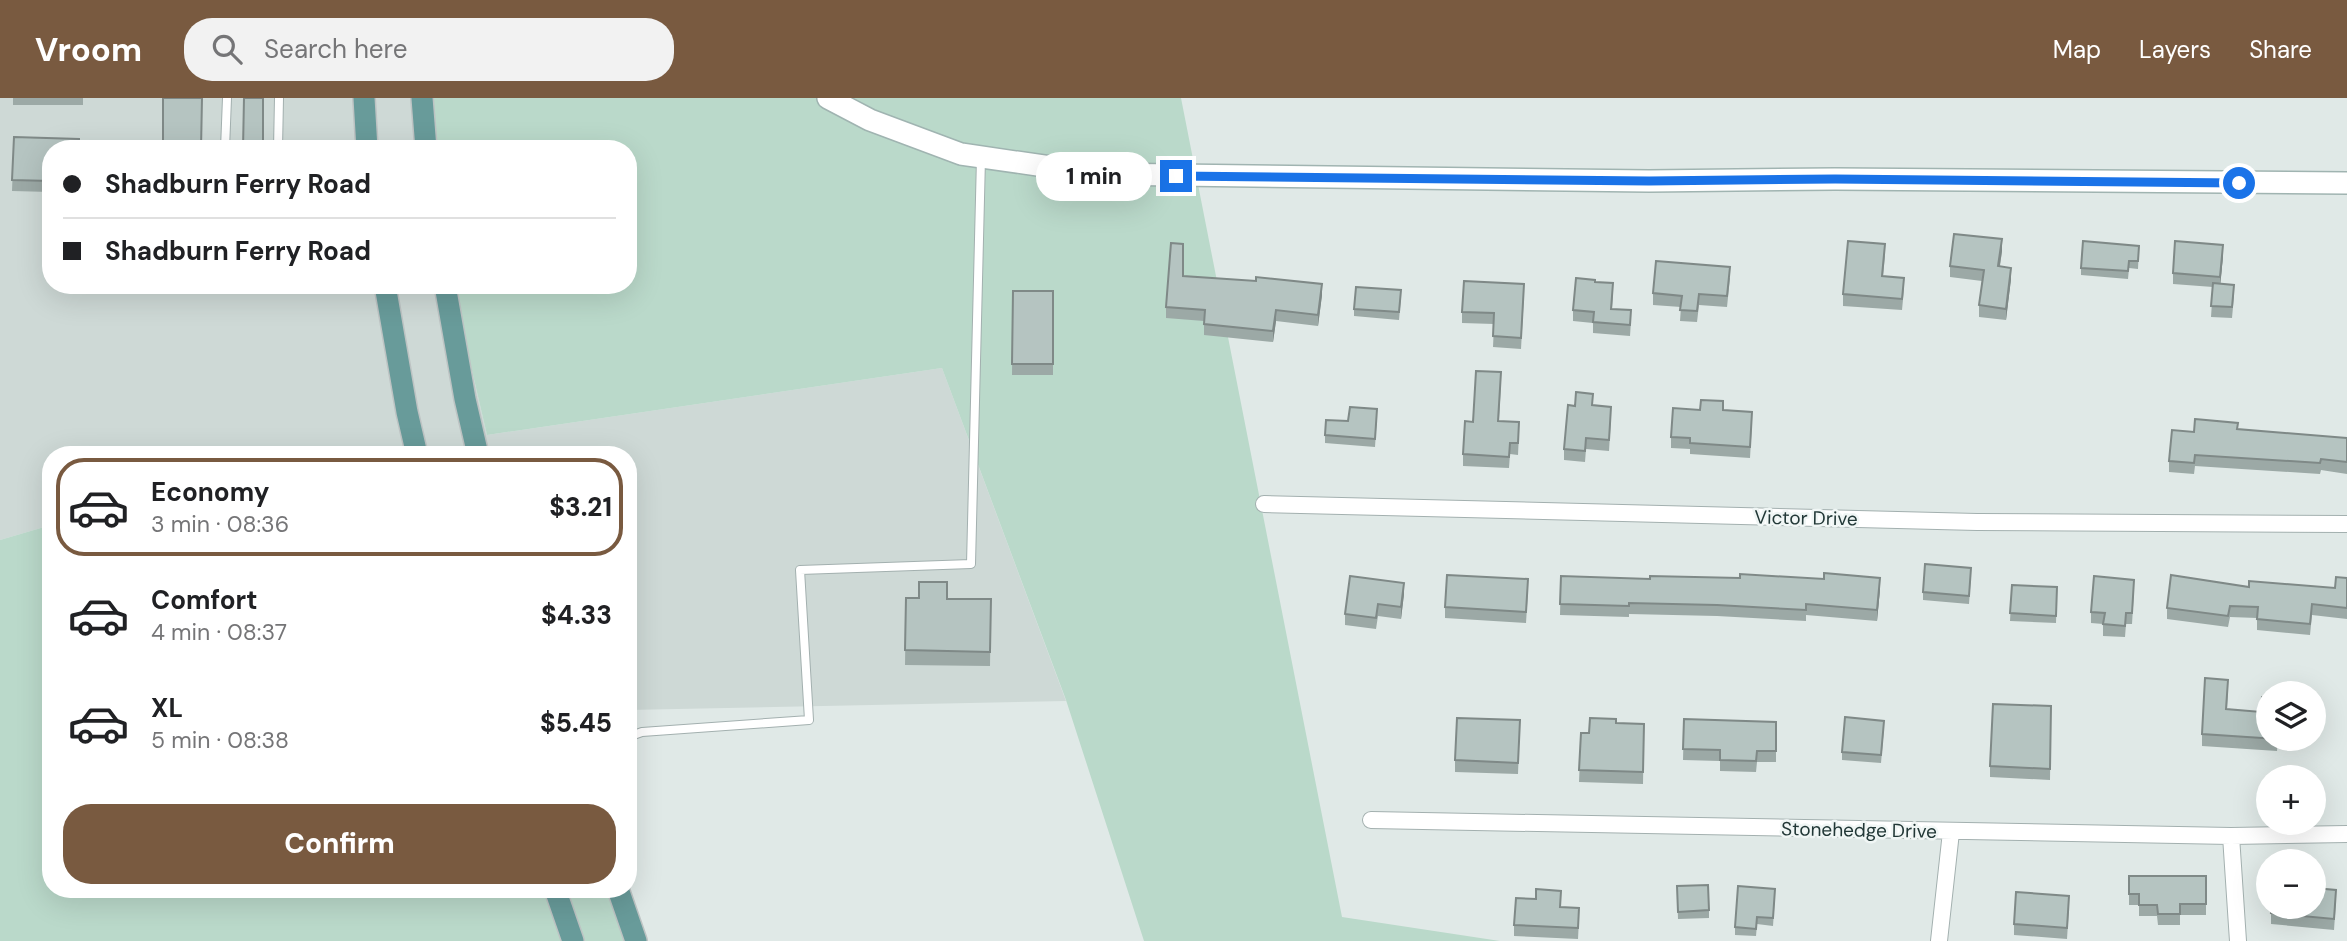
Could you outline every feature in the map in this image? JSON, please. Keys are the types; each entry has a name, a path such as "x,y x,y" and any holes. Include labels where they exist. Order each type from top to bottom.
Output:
{"main road":[{"path":"364,98 366,140"},
{"path":"422,98 425,140"},
{"path":"387,294 415,446"},
{"path":"447,294 476,446"},
{"path":"558,898 573,941"},
{"path":"621,898 636,941"}],"street":[{"path":"828,98 870,120 961,154 1099,174 1649,181 1835,179 2347,183"},
{"name":"Victor Drive","path":"1264,504 1977,522 2347,524"},
{"name":"Stonehedge Drive","path":"1371,820 1951,832 2231,836 2347,834"},
{"path":"1939,941 1951,832"},
{"path":"2231,836 2238,941"}],"lane":[{"path":"225,140 227,98"},
{"path":"278,140 279,98"},
{"path":"637,734 809,720 800,570 971,564 981,158"}],"shaded area":[{"path":"0,98 420,98 421,140 42,140 42,294 454,294 487,435 942,368 1066,701 637,710 637,446 42,446 42,528 0,540"}],"green space":[{"path":"420,98 1181,98 1342,917 1500,941 1144,941 1066,700 942,368 487,435 454,294 637,294 637,140 421,140"},
{"path":"42,528 42,898 622,898 638,941 0,941 0,540"}],"building":[{"path":"163,98 202,98 201,140 163,140"},
{"path":"244,98 263,98 263,140 243,140"},
{"path":"14,137 79,139 42,140 42,181 12,180"},
{"path":"1954,234 2002,239 1998,266 2011,268 2006,309 1979,305 1984,270 1950,266"},
{"path":"1848,241 1885,244 1882,276 1904,278 1902,299 1843,294"},
{"path":"2083,241 2139,246 2138,261 2129,261 2128,271 2081,268"},
{"path":"2175,241 2223,245 2220,277 2173,273"},
{"path":"1171,243 1183,244 1183,276 1256,281 1256,277 1322,284 1318,315 1276,310 1273,331 1204,324 1205,310 1166,307"},
{"path":"1656,261 1730,267 1727,296 1699,294 1697,311 1680,310 1682,296 1653,293"},
{"path":"1576,278 1613,283 1611,309 1631,310 1630,325 1593,322 1594,312 1573,310"},
{"path":"1464,281 1524,284 1521,338 1493,336 1494,313 1462,312"},
{"path":"2213,283 2234,285 2232,307 2211,306"},
{"path":"1356,287 1401,290 1399,312 1354,309"},
{"path":"1013,291 1053,291 1053,364 1012,364"},
{"path":"1476,371 1501,372 1498,421 1519,422 1518,443 1510,443 1509,457 1463,454 1465,421 1473,422"},
{"path":"1576,392 1593,394 1592,405 1611,407 1609,440 1586,438 1585,451 1564,449 1568,405 1575,406"},
{"path":"1701,400 1723,401 1723,410 1752,412 1750,447 1690,443 1690,438 1671,437 1673,408 1700,410"},
{"path":"1350,407 1377,409 1375,439 1325,435 1326,420 1348,421"},
{"path":"2195,419 2238,423 2237,429 2347,438 2347,462 2321,459 2320,463 2195,455 2194,463 2169,461 2172,430 2194,432"},
{"path":"1925,564 1971,568 1969,596 1923,592"},
{"path":"1824,573 1880,578 1877,610 1806,604 1806,610 1717,605 1560,604 1561,576 1740,578 1740,574 1824,579"},
{"path":"1447,575 1528,579 1526,612 1445,607"},
{"path":"2171,575 2249,587 2249,581 2335,588 2336,577 2347,578 2347,608 2312,604 2310,624 2257,619 2258,607 2230,606 2228,616 2167,608"},
{"path":"1350,576 1404,583 1401,607 1378,604 1376,618 1345,614"},
{"path":"2094,576 2134,580 2132,613 2126,613 2125,626 2103,624 2105,613 2091,612"},
{"path":"919,582 947,582 947,599 991,599 990,652 905,650 906,598 919,598"},
{"path":"2012,585 2057,587 2056,616 2010,613"},
{"path":"2205,678 2228,680 2226,709 2256,712 2256,738 2202,734"},
{"path":"1993,704 2051,706 2050,769 1990,766"},
{"path":"1845,717 1884,721 1881,755 1842,752"},
{"path":"1457,718 1520,720 1518,763 1455,760"},
{"path":"1590,718 1644,724 1643,772 1579,770 1581,733 1589,733"},
{"path":"1684,719 1776,722 1776,751 1757,751 1756,761 1720,760 1720,750 1683,749"},
{"path":"2129,876 2206,876 2206,904 2180,904 2180,914 2158,914 2157,905 2139,905 2139,894 2129,894"},
{"path":"1708,885 1709,910 1678,912 1677,886"},
{"path":"1738,886 1775,889 1773,918 1757,917 1756,929 1735,927"},
{"path":"1536,889 1561,891 1560,907 1579,908 1578,928 1514,925 1516,898 1536,899"},
{"path":"2326,889 2336,890 2334,919 2326,918"},
{"path":"2016,892 2069,896 2067,928 2014,924"}],"route":[{"path":"1176,176 2239,183"}]}
